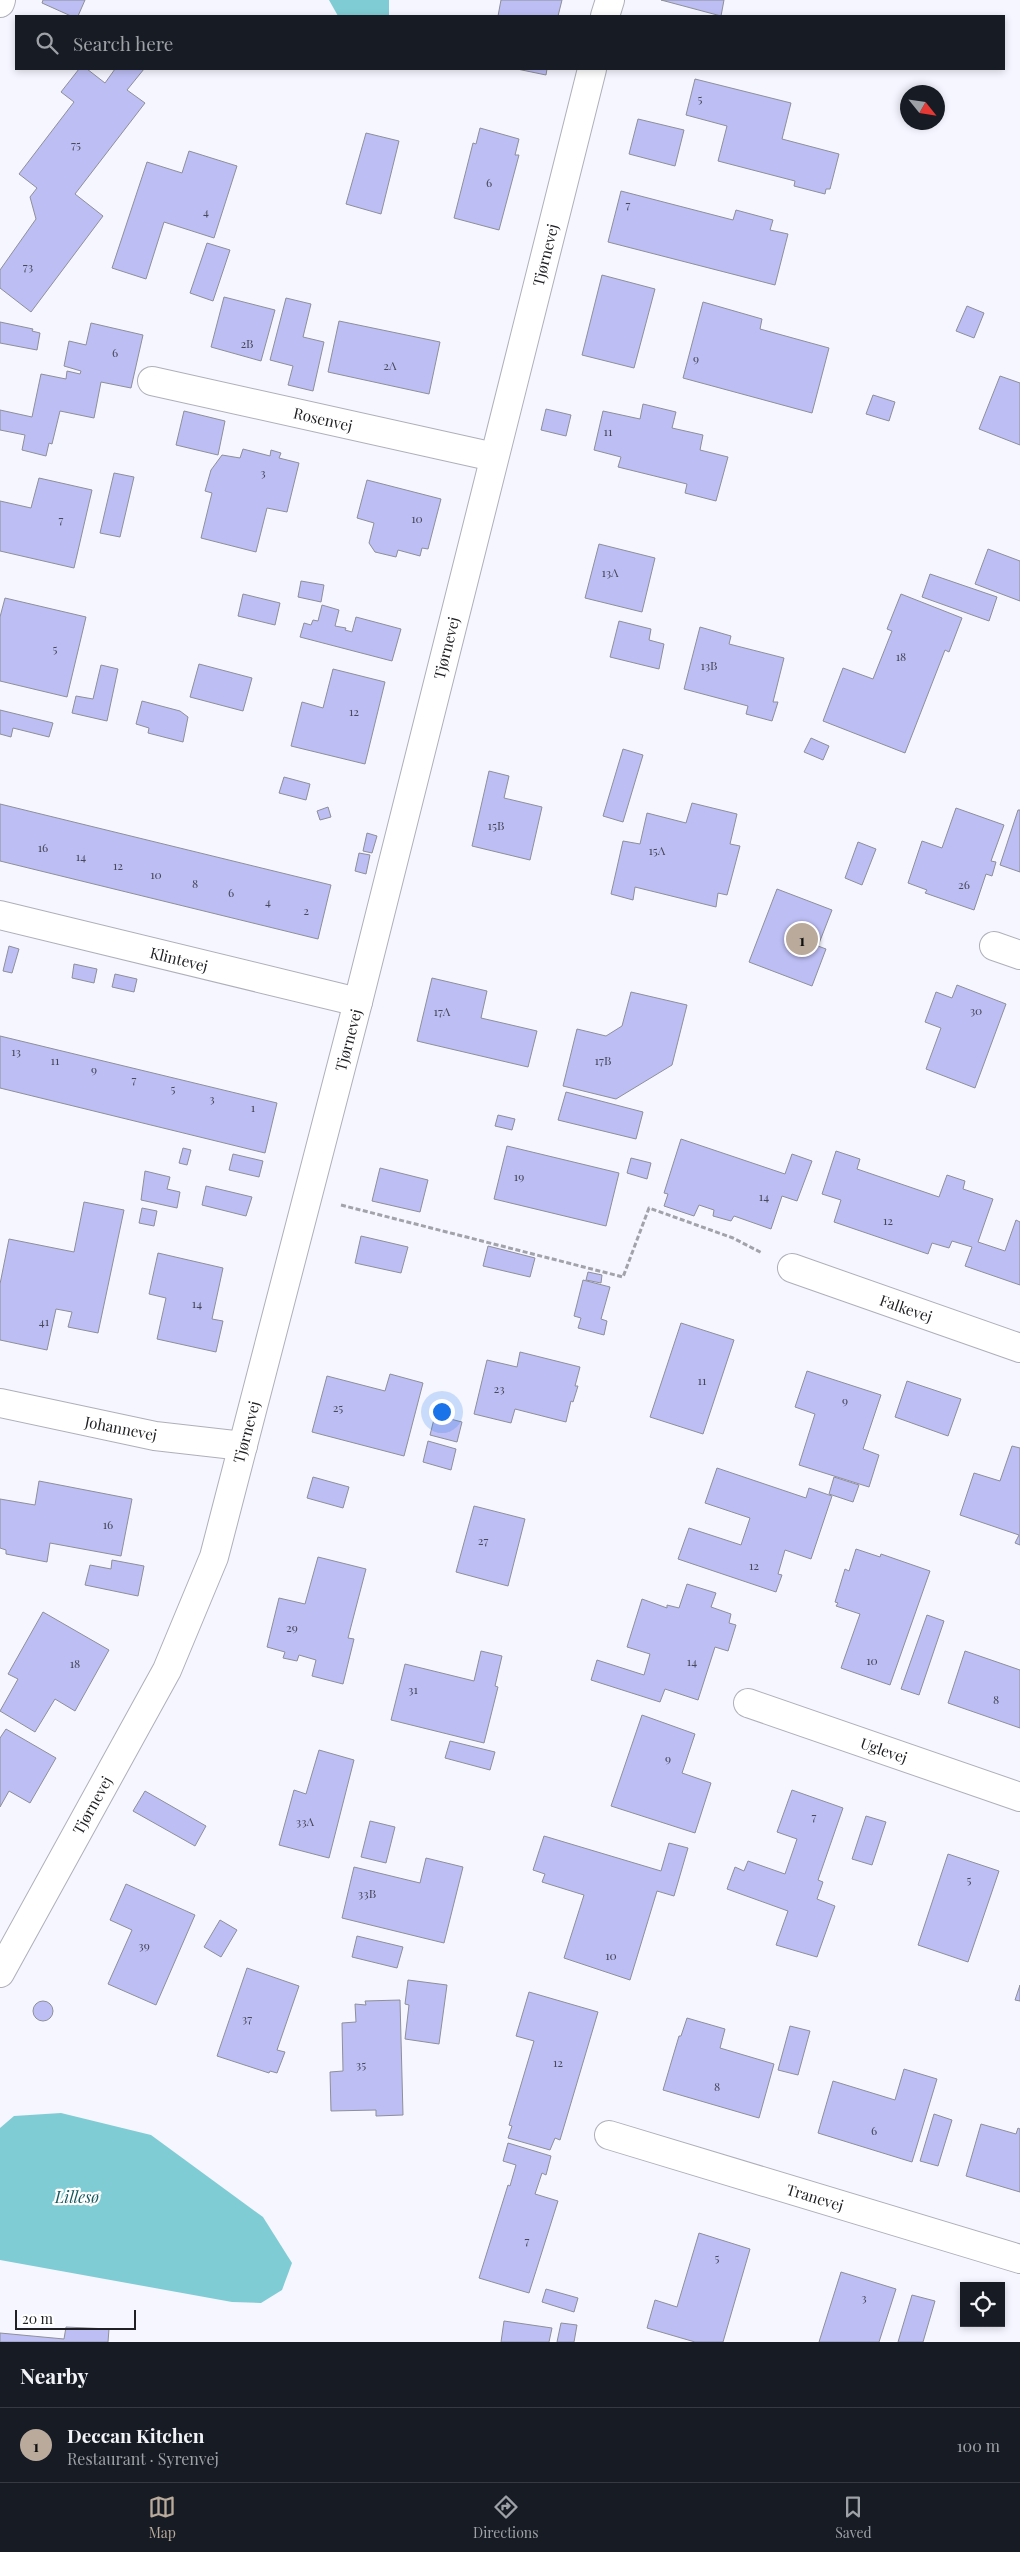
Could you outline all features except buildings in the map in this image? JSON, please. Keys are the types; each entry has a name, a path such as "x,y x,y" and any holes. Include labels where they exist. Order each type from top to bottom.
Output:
{"street":[{"path":"605,15 610,0"},
{"name":"Tjørnevej","path":"0,1973 167,1670 214,1557 358,1002 592,70"},
{"name":"Rosenvej","path":"152,381 494,457"},
{"name":"Klintevej","path":"0,915 358,1002"},
{"path":"994,946 1020,955"},
{"name":"Falkevej","path":"792,1268 1020,1348"},
{"name":"Johannevej","path":"0,1403 155,1436 243,1446"},
{"name":"Uglevej","path":"748,1703 1020,1798"},
{"name":"Tranevej","path":"609,2135 1020,2260"}],"path":[{"path":"308,1196 623,1277 650,1208 733,1238 792,1268"}],"water":[{"path":"329,0 389,0 389,15 337,15"},
{"name":"Lillesø","path":"61,2113 151,2135 263,2217 292,2263 282,2290 261,2303 232,2302 0,2260 0,2128 14,2116"}],"place":[{"name":"Deccan Kitchen","path":"802,939"}]}
